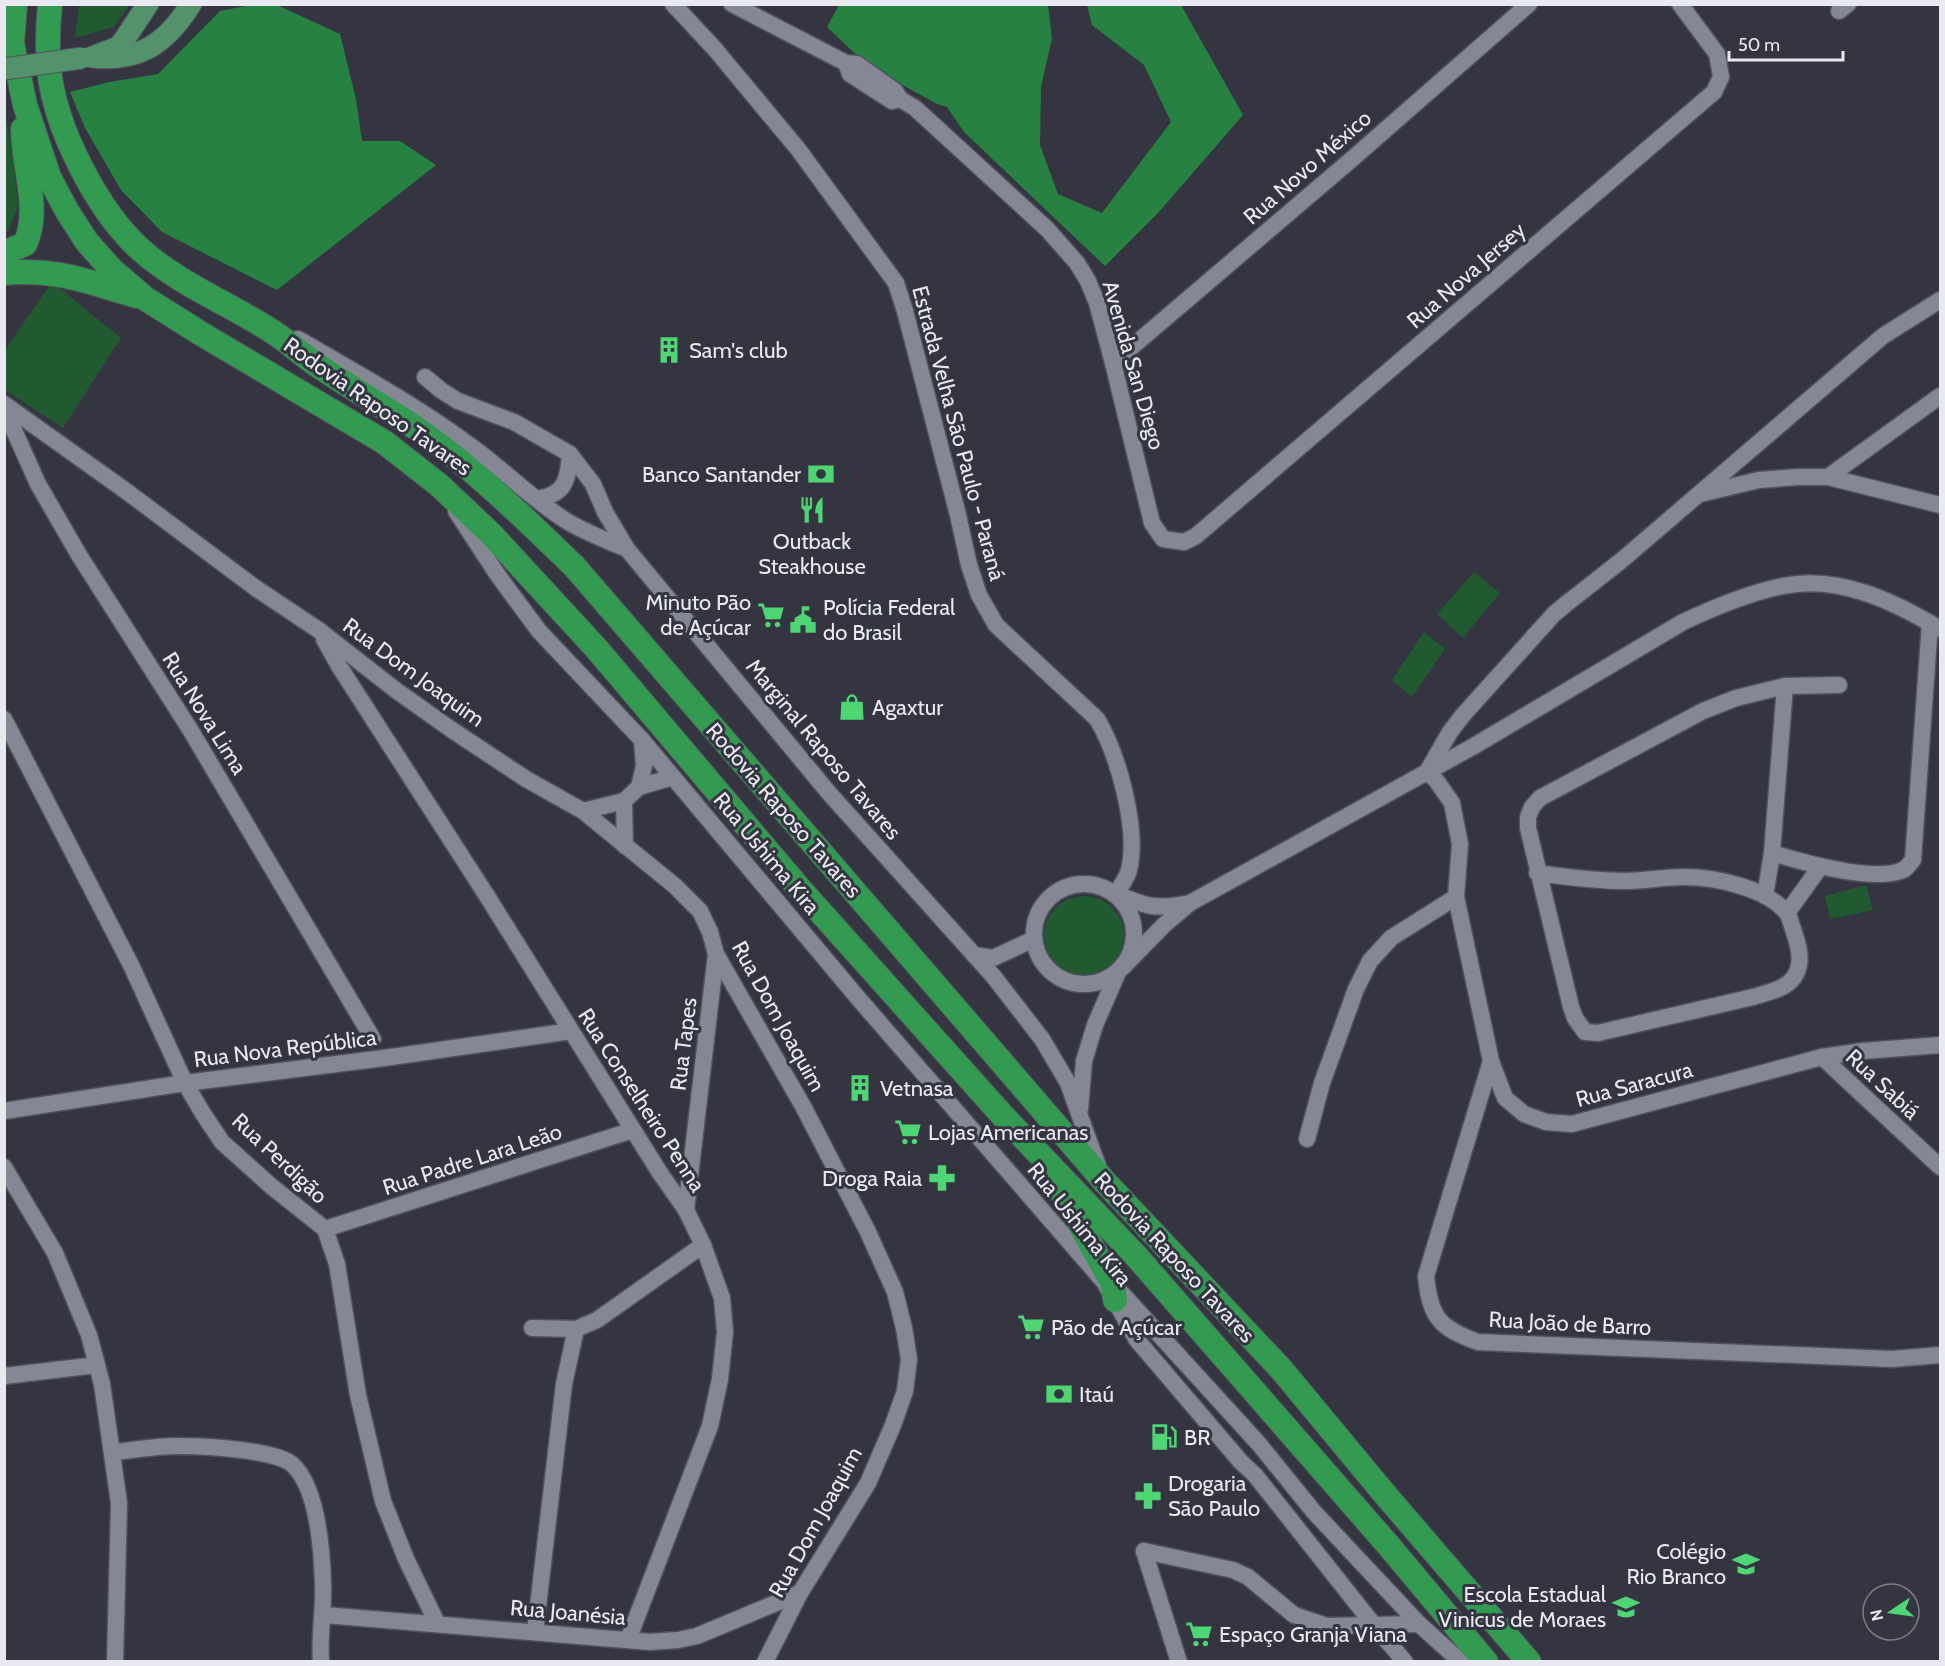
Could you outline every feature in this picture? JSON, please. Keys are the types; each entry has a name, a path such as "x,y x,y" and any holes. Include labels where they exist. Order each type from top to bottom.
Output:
{"highway":[{"name":"Rodovia Raposo Tavares","path":"15,4 8,34 25,105 49,177 87,242 111,268 146,299 384,442 440,485 491,534 596,648 799,888 1044,1160 1137,1257 1389,1546 1486,1662"},
{"name":"Rodovia Raposo Tavares","path":"50,4 47,38 49,70 57,106 72,147 96,195 117,226 142,252 177,277 273,332 317,364 415,428 485,481 574,566 1104,1181 1281,1369 1529,1662"},
{"path":"4,253 25,244 33,216 23,142 25,105"},
{"path":"4,273 39,271 63,274 146,299"},
{"path":"1044,1160 1114,1292"}],"main road":[{"path":"87,57 118,47 148,4"},
{"path":"4,69 87,57 122,57 159,43 171,32 191,4"}],"street":[{"name":"Estrada Velha São Paulo - Paraná","path":"673,4 714,48 798,149 896,283 958,515 969,565 979,594 996,625 1097,719 1108,737 1130,825 1129,870 1116,894"},
{"name":"Avenida San Diego","path":"732,4 846,63 850,74 892,101 900,99 923,115 1047,229 1077,263 1097,303 1152,523 1163,539"},
{"name":"Rua Novo México","path":"1113,363 1529,4"},
{"name":"Rua Nova Jersey","path":"1163,539 1184,542 1196,536 1714,92 1721,77 1717,54 1680,4"},
{"path":"1427,772 1450,732 1463,715 1554,614 1622,560 1883,336 1941,300"},
{"name":"Marginal Raposo Tavares","path":"273,332 294,337 382,387 473,447 565,520 592,535 627,549 829,793 974,955 1042,1039 1068,1083 1104,1181"},
{"path":"425,377 442,392 458,401 514,422 570,454 593,484 605,512 627,549"},
{"path":"1828,477 1941,396"},
{"name":"Rua Dom Joaquim","path":"4,406 126,491 257,589 320,631 397,692 526,778 583,811 675,886 700,911 710,932 716,954 804,1108 868,1232 895,1292 909,1359 904,1391 893,1425 872,1473 800,1593 765,1662"},
{"name":"Rua Nova Lima","path":"4,406 38,484 79,555 191,731 373,1039"},
{"path":"538,499 549,497 564,485 569,471 570,454"},
{"path":"1696,495 1759,480 1828,477 1941,505"},
{"name":"Rua Ushima Kira","path":"440,485 497,574 539,631 642,740 858,998 1114,1292 1137,1340 1241,1462 1255,1475 1405,1662"},
{"path":"1190,903 1157,908 1144,906 1101,886 1084,883 1068,886 1053,894 1042,907 1035,923 1034,939 1045,965 1066,981 1094,984 1107,979 1120,970 1164,925 1190,903 1474,746 1683,622 1738,599 1784,585 1819,583 1854,590 1891,602 1935,626 1913,860 1903,870 1879,874 1820,867 1772,853"},
{"name":"Rua Conselheiro Penna","path":"320,631 339,666 686,1210 703,1245 722,1298 725,1332 720,1379 710,1426 628,1640"},
{"path":"1538,873 1583,879 1626,880 1686,877 1724,881 1765,896 1787,913 1800,958 1795,977 1778,990 1598,1033 1586,1032 1575,1018 1571,1007 1538,873 1528,828 1528,817 1532,807 1540,798 1703,711 1746,695 1785,686 1839,685"},
{"path":"1765,896 1772,853 1785,686"},
{"name":"Rua Perdigão","path":"4,718 131,965 185,1083 222,1142 270,1186 325,1229 337,1264 358,1395 383,1501 406,1559 437,1623"},
{"path":"639,787 644,766 642,740"},
{"name":"Rua Saracura","path":"1427,772 1452,802 1460,844 1456,897 1491,1060 1505,1098 1524,1114 1546,1122 1572,1124 1822,1058 1863,1051 1941,1045"},
{"path":"583,811 624,801 639,787 673,777"},
{"path":"624,801 625,846"},
{"path":"1787,913 1820,867"},
{"path":"1080,1113 1084,1061 1095,1025 1120,970 1131,954 1135,938 1133,922 1127,907 1116,894"},
{"path":"1307,1139 1322,1083 1356,989 1370,961 1391,938 1456,897"},
{"path":"974,955 993,958 1034,939"},
{"name":"Rua Tapes","path":"686,1210 716,954"},
{"name":"Rua Nova República","path":"4,1111 185,1083 570,1031"},
{"name":"Rua Sabiá","path":"1822,1058 1941,1167"},
{"name":"Rua João de Barro","path":"1491,1060 1426,1276 1428,1299 1439,1320 1454,1334 1478,1342 1501,1343 1892,1359 1941,1355"},
{"name":"Rua Padre Lara Leão","path":"325,1229 633,1130"},
{"path":"4,1167 56,1253 89,1335 97,1365 113,1452 119,1503 115,1662"},
{"path":"532,1328 576,1329 597,1320 703,1245"},
{"path":"1114,1292 1258,1444 1314,1512 1419,1624 1461,1662"},
{"path":"535,1632 564,1384 576,1329"},
{"path":"4,1376 97,1365"},
{"path":"113,1452 181,1446 265,1454 281,1457 294,1466 305,1481 320,1544 324,1615 321,1662"},
{"path":"1179,1662 1144,1551 1233,1570 1248,1577 1294,1615 1327,1626 1419,1624"},
{"name":"Rua Joanésia","path":"324,1615 650,1642 697,1636 800,1593"}],"green space":[{"path":"79,4 129,5 114,27 75,38"},
{"path":"251,5 277,5 340,34 356,99 362,141 400,141 436,165 277,290 162,232 121,190 85,128 70,92 109,82 158,74 220,11"},
{"path":"839,5 1048,5 1052,38 1041,87 1040,145 1058,194 1102,213 1171,122 1144,65 1092,25 1087,5 1181,5 1243,115 1158,213 1105,266 964,132 947,107 937,104 868,66 827,27"},
{"path":"5,111 18,206 9,230 5,232"},
{"path":"52,282 121,338 63,428 5,390 5,350"},
{"path":"1474,572 1500,593 1463,638 1437,614"},
{"path":"1424,632 1445,649 1412,697 1392,680"},
{"path":"1866,885 1873,910 1830,919 1825,896"},
{"path":"1084,896 1099,899 1112,908 1121,921 1124,936 1121,951 1112,964 1099,973 1084,976 1069,973 1056,964 1047,951 1044,936 1047,921 1056,908 1069,899"}],"place":[{"name":"Sam's club","path":"669,350"},
{"name":"Banco Santander","path":"821,474"},
{"name":"Outback Steakhouse","path":"812,510"},
{"name":"Minuto Pão de Açúcar","path":"771,615"},
{"name":"Polícia Federal do Brasil","path":"803,620"},
{"name":"Agaxtur","path":"852,707"},
{"name":"Vetnasa","path":"860,1088"},
{"name":"Lojas Americanas","path":"908,1132"},
{"name":"Droga Raia","path":"942,1178"},
{"name":"Pão de Açúcar","path":"1031,1327"},
{"name":"Itaú","path":"1059,1394"},
{"name":"BR","path":"1164,1437"},
{"name":"Drogaria São Paulo","path":"1148,1496"},
{"name":"Colégio Rio Branco","path":"1746,1564"},
{"name":"Escola Estadual Vinicus de Moraes","path":"1626,1607"},
{"name":"Espaço Granja Viana","path":"1199,1634"}]}
